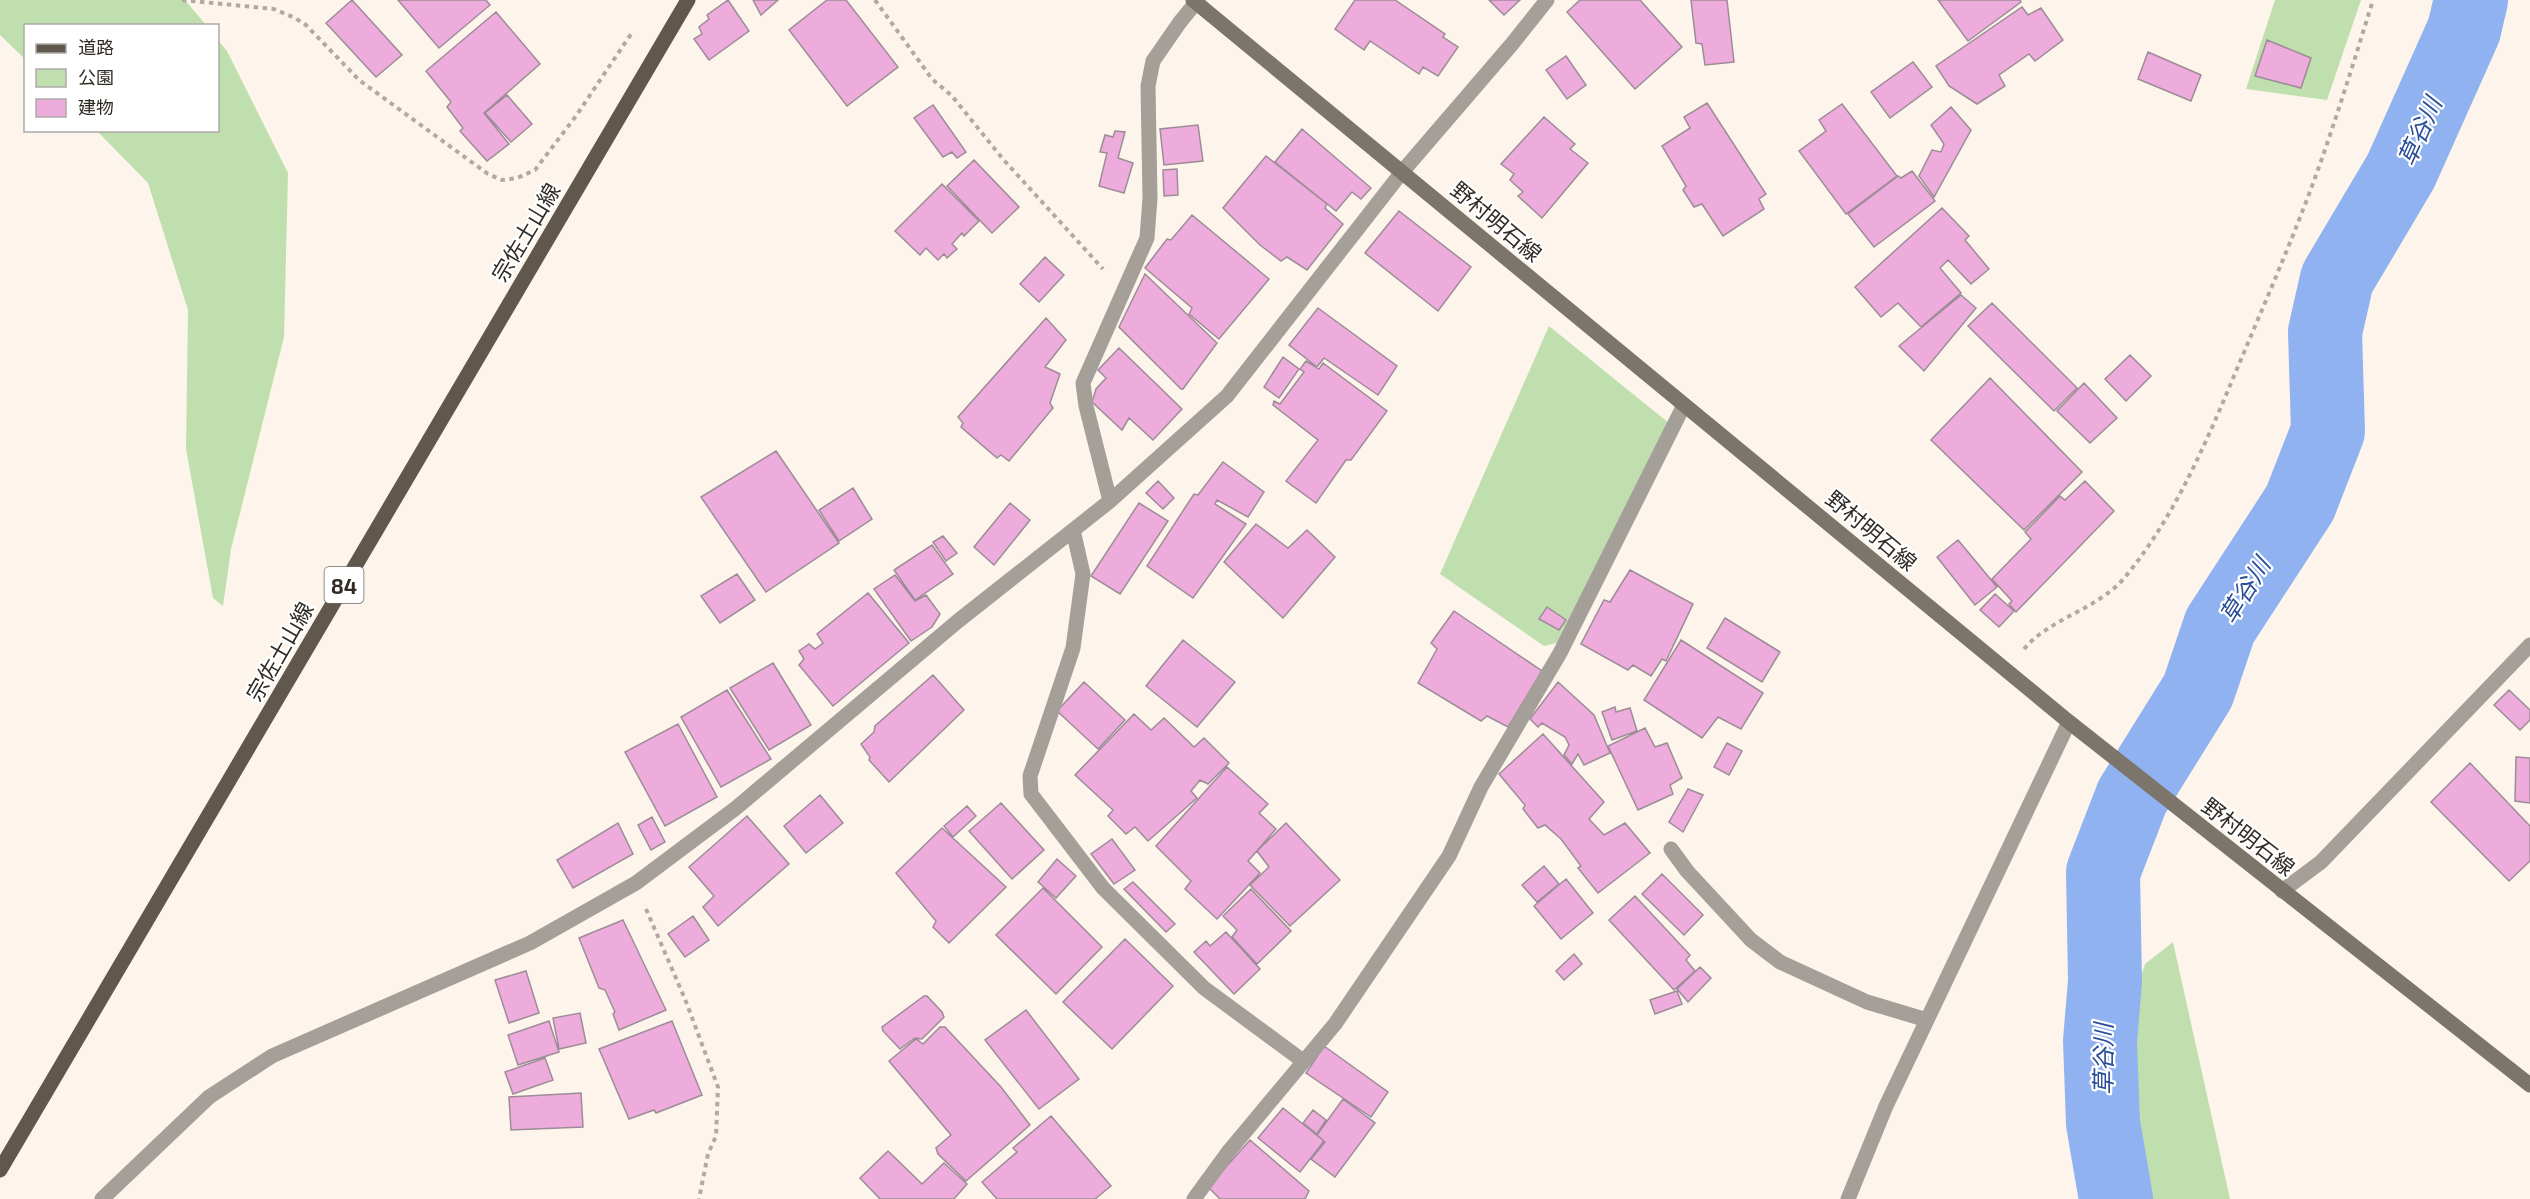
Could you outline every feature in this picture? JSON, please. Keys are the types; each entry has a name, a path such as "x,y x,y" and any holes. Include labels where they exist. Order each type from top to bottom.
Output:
{"main road":[{"name":"宗佐土山線","path":"0,1170 688,0"},
{"name":"野村明石線","path":"1196,1 2069,722 2530,1085"}],"street":[{"path":"102,1199 209,1097 272,1056 530,944 636,883 736,808 958,621 1110,501 1227,396 1402,172 1547,0"},
{"path":"1110,501 1086,406 1083,383 1147,238 1150,198 1148,86 1153,62 1196,1"},
{"path":"1194,1199 1229,1151 1335,1024 1449,856 1481,787 1560,653 1684,405"},
{"path":"1073,530 1083,573 1073,648 1030,776 1031,794 1103,888 1204,988 1304,1061"},
{"path":"2282,891 2321,862 2530,645"},
{"path":"1848,1199 1886,1106 2069,722"},
{"path":"1671,849 1687,871 1751,940 1780,962 1867,1002 1927,1020"}],"path":[{"path":"182,0 274,9 295,18 306,26 359,80 488,174 502,180 517,178 535,170 576,116 637,25"},
{"path":"875,0 932,79 952,96 1002,158 1105,271 1124,288"},
{"path":"2006,670 2028,645 2064,618 2094,604 2124,577 2171,509 2197,464 2320,165 2373,0"},
{"path":"636,883 685,999 718,1087 716,1136 708,1154 699,1199"}],"green space":[{"path":"0,0 185,0 205,24 24,24 24,58 0,35"},
{"path":"2275,0 2361,0 2327,100 2246,89"},
{"path":"219,41 227,51 288,173 284,337 231,549 223,606 213,598 186,449 188,310 148,183 98,132 219,132"},
{"path":"1549,326 1670,424 1557,643 1544,646 1440,574"},
{"path":"2173,942 2230,1199 2143,1199 2116,1055 2145,964"}],"building":[{"path":"352,0 402,55 376,77 326,23"},
{"path":"398,0 486,0 490,5 439,48"},
{"path":"728,0 749,31 709,60 694,39 702,34 699,27 709,19 707,15"},
{"path":"753,0 778,0 761,15"},
{"path":"827,0 846,0 898,67 847,106 789,30"},
{"path":"1355,0 1395,0 1445,34 1443,37 1458,47 1438,76 1423,67 1419,74 1370,41 1364,50 1335,29"},
{"path":"1489,0 1520,0 1504,15"},
{"path":"1580,0 1640,0 1682,47 1635,89 1567,12"},
{"path":"1691,0 1727,0 1734,62 1705,65 1702,44 1696,43"},
{"path":"1938,0 2020,0 2021,2 1968,41"},
{"path":"2022,7 2028,15 2041,8 2063,40 2035,61 2029,54 1999,75 2005,86 1977,104 1949,86 1936,66"},
{"path":"496,12 540,64 484,113 509,144 487,161 460,131 463,128 447,107 451,102 426,71"},
{"path":"2267,40 2311,58 2301,88 2255,76"},
{"path":"2148,52 2201,75 2191,101 2138,79"},
{"path":"1566,56 1586,85 1567,99 1546,70"},
{"path":"1913,62 1932,87 1890,118 1871,92"},
{"path":"507,95 532,124 511,142 485,113"},
{"path":"1707,103 1766,194 1759,199 1764,209 1723,236 1702,204 1694,207 1683,190 1686,186 1662,146 1690,128 1684,117"},
{"path":"1842,104 1897,176 1846,214 1799,151 1826,131 1819,120"},
{"path":"933,105 966,152 957,158 952,152 943,157 914,118"},
{"path":"1951,107 1971,130 1934,197 1919,176 1932,150 1941,152 1944,144 1931,125"},
{"path":"1544,117 1575,144 1570,149 1588,163 1542,218 1518,196 1523,192 1510,180 1514,174 1501,164"},
{"path":"1198,125 1203,161 1164,165 1160,129"},
{"path":"1302,129 1371,188 1361,199 1352,192 1336,211 1275,162"},
{"path":"1115,131 1125,132 1118,158 1133,163 1124,193 1099,186 1107,153 1100,152 1105,135 1113,137"},
{"path":"1266,156 1327,204 1325,208 1343,224 1307,270 1287,257 1281,261 1260,245 1223,208"},
{"path":"974,160 1019,207 992,233 947,186"},
{"path":"1177,169 1178,195 1164,196 1163,170"},
{"path":"1912,171 1935,201 1874,247 1848,214 1898,176 1901,178"},
{"path":"942,184 979,221 964,236 962,233 952,244 957,249 947,258 944,254 938,260 926,248 920,255 895,231"},
{"path":"1942,208 1969,236 1965,240 1989,269 1971,284 1948,260 1940,268 1961,293 1921,327 1898,303 1881,317 1855,287"},
{"path":"1399,211 1471,267 1438,311 1365,253"},
{"path":"1192,215 1269,279 1219,339 1189,314 1192,308 1145,268 1167,239 1171,240"},
{"path":"1045,257 1064,275 1039,302 1020,284"},
{"path":"1145,274 1217,343 1183,389 1119,327"},
{"path":"1961,295 1976,308 1924,371 1899,346"},
{"path":"1992,303 2077,388 2054,411 1968,326"},
{"path":"1318,308 1397,366 1378,395 1324,358 1317,367 1289,345"},
{"path":"1046,318 1066,340 1045,367 1060,374 1050,403 1053,408 1009,461 1001,455 997,458 961,427 963,423 958,417"},
{"path":"1119,348 1182,409 1153,440 1129,418 1122,430 1092,402 1096,389 1106,378 1098,370"},
{"path":"2130,355 2151,376 2126,401 2105,379"},
{"path":"1283,357 1299,369 1279,398 1264,387"},
{"path":"1306,361 1319,369 1323,363 1387,411 1351,460 1346,460 1316,503 1286,481 1318,440 1273,405 1274,401 1280,404 1304,372 1300,369"},
{"path":"1990,378 2082,472 2024,530 1931,440"},
{"path":"2084,383 2117,418 2090,443 2057,411"},
{"path":"776,451 839,543 766,592 701,497"},
{"path":"1223,462 1264,492 1248,517 1217,500 1215,504 1246,524 1193,598 1147,566 1194,494 1198,495"},
{"path":"1158,481 1174,498 1163,509 1146,493"},
{"path":"2085,481 2114,511 2016,612 2009,604 2012,601 1992,579 2031,539 2025,532 2060,496 2065,500"},
{"path":"853,488 872,519 839,541 819,510"},
{"path":"1010,503 1030,520 994,565 974,547"},
{"path":"1139,503 1168,521 1120,594 1091,576"},
{"path":"1256,524 1288,548 1307,530 1335,557 1283,618 1224,562"},
{"path":"943,536 957,553 946,561 933,542"},
{"path":"1958,540 1997,587 1975,605 1937,557"},
{"path":"932,545 953,574 915,600 894,570"},
{"path":"1630,570 1693,604 1666,661 1662,659 1651,676 1633,665 1628,670 1581,644 1604,600 1610,602"},
{"path":"737,574 755,600 720,623 701,596"},
{"path":"895,575 915,601 926,595 940,614 932,627 911,641 874,589"},
{"path":"868,593 909,643 833,706 799,665 804,659 799,651 809,644 815,649 823,643 817,634"},
{"path":"1995,594 2014,611 1999,627 1980,610"},
{"path":"1547,607 1566,620 1559,630 1539,619"},
{"path":"1454,611 1542,671 1508,727 1487,716 1481,721 1418,683 1437,649 1431,643"},
{"path":"1725,618 1780,652 1762,682 1707,648"},
{"path":"1183,640 1235,682 1197,727 1146,686"},
{"path":"1681,640 1763,693 1741,729 1718,717 1702,738 1644,700"},
{"path":"773,663 811,725 769,750 730,688"},
{"path":"933,675 964,710 889,782 869,760 870,757 861,744 874,732 875,726"},
{"path":"1084,682 1125,720 1098,749 1057,711"},
{"path":"1558,682 1594,715 1610,753 1584,765 1578,754 1572,764 1564,755 1569,745 1565,737 1542,723 1538,727 1530,719"},
{"path":"727,690 771,759 721,787 681,717"},
{"path":"2509,690 2530,710 2530,720 2520,730 2494,705"},
{"path":"1615,707 1616,712 1630,708 1637,731 1612,740 1602,712"},
{"path":"1134,714 1151,730 1164,718 1194,747 1204,738 1229,763 1208,784 1200,780 1191,791 1197,798 1148,841 1135,827 1126,834 1108,816 1113,810 1075,775"},
{"path":"678,724 717,797 665,826 625,752"},
{"path":"1645,728 1655,747 1667,743 1682,778 1670,785 1673,794 1638,810 1608,746"},
{"path":"1543,734 1604,802 1589,819 1604,835 1625,823 1650,853 1598,893 1578,868 1581,866 1561,839 1545,825 1538,828 1523,809 1525,805 1499,774"},
{"path":"1727,743 1742,751 1729,775 1714,767"},
{"path":"2516,757 2530,758 2530,803 2515,801"},
{"path":"2470,763 2530,826 2530,861 2509,881 2431,802"},
{"path":"1227,767 1268,804 1259,813 1276,829 1248,861 1260,873 1217,919 1185,889 1191,881 1156,846"},
{"path":"1688,789 1703,795 1683,832 1669,822"},
{"path":"820,795 843,823 806,853 784,826"},
{"path":"1001,803 1044,850 1012,879 969,831"},
{"path":"967,806 976,816 953,837 944,826"},
{"path":"747,816 789,864 718,926 703,907 714,896 689,867"},
{"path":"652,817 665,842 651,850 638,825"},
{"path":"618,823 633,854 573,888 557,860"},
{"path":"1286,823 1340,880 1290,926 1250,885 1269,867 1257,851"},
{"path":"942,828 1006,887 949,943 933,927 936,921 896,873"},
{"path":"1112,839 1135,870 1114,884 1091,854"},
{"path":"1057,859 1076,876 1056,898 1038,882"},
{"path":"1544,866 1559,884 1537,902 1522,885"},
{"path":"1662,874 1703,915 1684,935 1642,894"},
{"path":"1566,879 1593,913 1561,939 1534,906"},
{"path":"1133,882 1175,924 1166,932 1124,889"},
{"path":"1043,888 1102,947 1056,994 996,935"},
{"path":"1251,889 1291,931 1257,964 1232,937 1237,930 1223,916"},
{"path":"1635,896 1690,955 1686,960 1695,971 1674,990 1609,920"},
{"path":"693,916 709,940 685,957 668,934"},
{"path":"623,920 666,1010 619,1030 613,1014 615,1012 605,990 599,988 579,938"},
{"path":"1226,932 1260,969 1234,994 1194,952 1206,941 1210,946"},
{"path":"1125,939 1173,986 1112,1049 1063,1002"},
{"path":"1574,954 1582,964 1564,980 1556,971"},
{"path":"1700,967 1711,978 1688,1002 1677,989"},
{"path":"526,971 539,1013 509,1023 495,980"},
{"path":"1677,991 1682,1004 1655,1014 1650,1000"},
{"path":"927,996 944,1017 922,1039 915,1038 900,1049 882,1027"},
{"path":"1026,1010 1079,1079 1039,1109 985,1040"},
{"path":"580,1013 586,1043 559,1049 553,1018"},
{"path":"549,1021 559,1052 518,1065 508,1035"},
{"path":"672,1021 702,1095 656,1113 654,1110 629,1119 599,1049"},
{"path":"940,1027 945,1027 1001,1087 1030,1125 966,1181 938,1154 936,1148 951,1135 889,1061 916,1039 923,1044"},
{"path":"1324,1046 1388,1092 1371,1117 1306,1073"},
{"path":"545,1058 553,1080 513,1094 505,1072"},
{"path":"581,1093 583,1127 511,1130 509,1097"},
{"path":"1343,1099 1375,1123 1335,1177 1311,1159 1325,1142 1317,1135"},
{"path":"1283,1108 1324,1141 1300,1172 1258,1138"},
{"path":"1313,1110 1326,1120 1317,1134 1303,1123"},
{"path":"1051,1116 1111,1186 1095,1199 997,1199 982,1182 1017,1152 1013,1148"},
{"path":"1250,1140 1309,1191 1305,1199 1220,1199 1208,1187"},
{"path":"888,1151 922,1184 944,1163 967,1184 954,1199 880,1199 860,1178"}],"waterway":[{"name":"草谷川","path":"2116,1199 2103,1123 2100,1041 2105,981 2103,872 2132,797 2198,691 2220,626 2300,503 2328,431 2325,332 2337,279 2401,171 2464,30 2471,0"}]}
